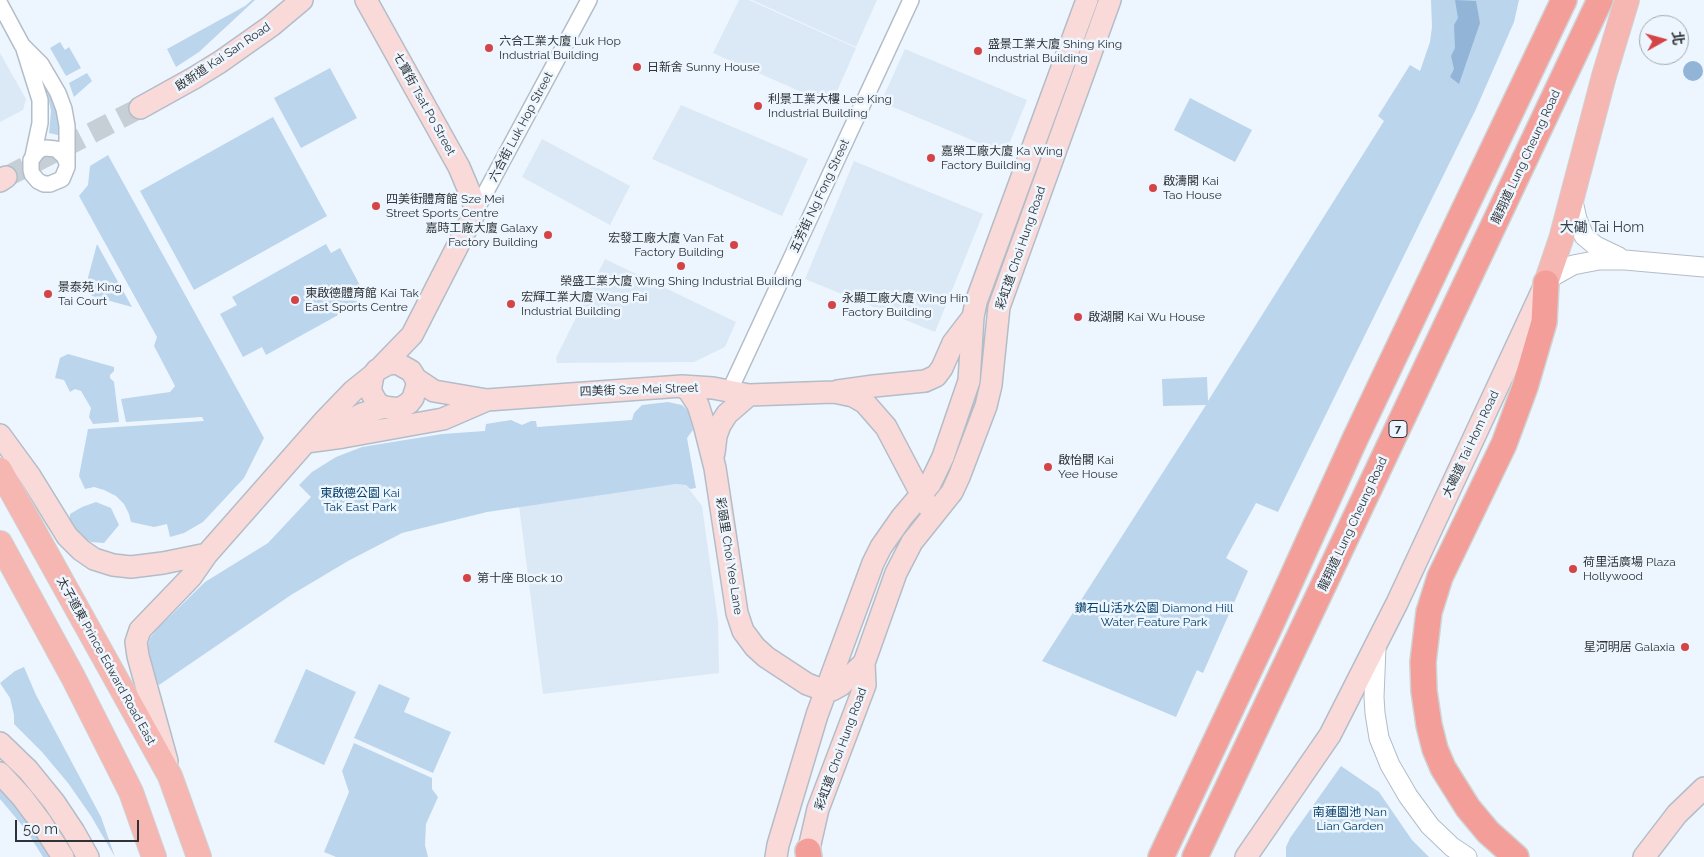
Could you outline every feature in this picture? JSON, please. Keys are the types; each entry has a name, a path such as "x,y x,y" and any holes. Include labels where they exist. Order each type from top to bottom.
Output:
{"highway":[{"path":"1550,27 1552,0"},
{"path":"1161,857 1271,624 1355,439 1564,0"},
{"name":"龍翔道 Lung Cheung Road","path":"1195,857 1600,0"},
{"path":"1516,857 1503,847 1482,824 1462,800 1447,776 1432,739 1425,699 1423,673 1427,623 1432,600 1440,577 1504,444 1525,387 1544,322 1547,281"}],"main road":[{"name":"啟新道 Kai San Road","path":"140,108 220,62 302,0"},
{"name":"七寶街 Tsat Po Street","path":"366,0 459,167 473,200 475,212"},
{"name":"彩虹道 Choi Hung Road","path":"774,853 826,691 872,563 902,517 930,484 940,464 965,397 970,381 972,364 973,317 976,302 1087,0"},
{"name":"彩虹道 Choi Hung Road","path":"808,855 818,809 865,685 864,663 903,558 912,542 952,492 986,406 991,385 999,307 1110,0"},
{"name":"大磡道 Tai Hom Road","path":"1246,857 1330,735 1376,648 1547,281 1627,0"},
{"name":"六合街 Luk Hop Street","path":"377,371 412,335 475,212"},
{"path":"834,392 925,381 936,376 942,368 953,343 973,317"},
{"name":"六合街 Luk Hop Street","path":"412,335 413,375"},
{"name":"四美街 Sze Mei Street","path":"377,371 388,364 397,363 434,391 487,400 682,386 713,388 739,394 834,392 853,396 865,402 886,427 933,516"},
{"path":"377,371 371,380 371,392 377,402 394,407 487,400"},
{"path":"170,776 136,642 140,630 191,577 207,554 306,442 353,391 377,371"},
{"path":"306,442 362,414 409,403 416,392 413,375"},
{"name":"彩頤里 Choi Yee Lane","path":"682,386 689,391 698,405 704,424 714,468 737,614 743,631 755,647 766,657 807,684 826,691"},
{"path":"714,468 715,444 720,425 739,394"},
{"name":"四美街 Sze Mei Street","path":"306,442 444,419 487,400"},
{"path":"0,435 30,476 67,536 81,550 94,559 113,565 131,567 170,562 207,554"},
{"name":"太子道東 Prince Edward Road East","path":"0,470 170,776 199,857"},
{"path":"0,543 73,677 130,792 154,857"},
{"path":"826,691 841,685 864,663"},
{"path":"0,743 28,770 54,802 88,857"},
{"path":"0,773 22,797 40,821 63,857"},
{"path":"1644,857 1678,814 1704,788"}],"street":[{"name":"六合街 Luk Hop Street","path":"475,212 589,0"},
{"name":"五芳街 Ng Fong Street","path":"739,394 912,0"},
{"path":"0,4 22,45 40,100 40,123 30,165 32,174 38,181 50,184 62,179 67,168 68,144 64,109 58,93 41,64 22,45"},
{"path":"33,156 41,149 51,148 61,152 66,161"},
{"path":"1572,196 1584,236 1603,250 1625,260"},
{"path":"1547,281 1567,268 1580,263 1599,260 1625,260 1704,267"},
{"path":"1376,648 1374,697 1379,738 1390,764 1408,796 1430,826 1452,847 1467,857"}],"shaded area":[{"path":"739,0 749,0 856,48 831,105 713,53"},
{"path":"752,0 877,0 856,47"},
{"path":"1455,0 1476,1 1480,23 1459,84 1450,77 1454,69 1451,56 1455,48 1454,25 1458,18"},
{"path":"905,49 1027,100 1005,154 881,102"},
{"path":"0,53 26,99 23,110 0,122"},
{"path":"1689,61 1697,61 1703,67 1703,75 1697,81 1689,81 1683,75 1683,67 1689,65"},
{"path":"681,105 808,159 782,216 652,159"},
{"path":"542,139 630,186 610,225 522,177"},
{"path":"854,161 983,214 935,332 805,279"},
{"path":"605,259 736,322 725,347 694,362 557,363 556,358"},
{"path":"676,484 686,485 702,506 718,621 719,673 543,694 519,505"}],"green space":[{"path":"252,0 255,0 199,52 176,67 167,49 245,6"},
{"name":"鑽石山活水公園 Diamond Hill Water Feature Park","path":"1431,0 1519,0 1514,22 1476,109 1278,512 1256,503 1226,558 1248,571 1203,673 1197,670 1176,717 1042,661 1206,405 1163,406 1162,379 1207,377 1208,401 1384,121 1378,116 1410,65 1420,71 1430,42 1432,27"},
{"path":"60,42 65,50 69,47 81,68 66,76 50,48"},
{"path":"330,68 357,118 301,148 274,98"},
{"path":"87,73 92,81 74,97 69,83"},
{"path":"46,87 56,102 62,136 49,133 51,111"},
{"path":"1190,98 1252,130 1235,162 1174,130"},
{"path":"273,117 327,216 194,290 140,191"},
{"path":"108,155 264,438 244,478 203,522 184,533 170,537 167,524 154,527 131,522 124,504 116,496 94,487 85,489 79,476 88,429 204,421 202,417 126,422 121,399 170,392 175,386 154,346 157,337 79,196 88,185 90,166"},
{"path":"97,244 132,307 92,296 86,285"},
{"name":"東啟德體育館 Kai Tak East Sports Centre","path":"326,244 331,253 340,248 363,291 354,296 358,304 266,355 262,347 243,357 220,314 237,305 232,297"},
{"path":"68,354 114,367 110,378 114,382 119,422 93,424 89,417 91,408 81,391 75,389 70,392 64,380 55,378 60,358"},
{"name":"東啟德公園 Kai Tak East Park","path":"668,402 682,405 690,413 693,430 687,438 696,488 690,489 686,485 676,484 487,512 402,533 348,561 291,595 159,685 154,679 148,645 150,638 157,629 205,582 268,543 311,497 299,485 312,472 336,457 362,447 442,434 485,431 486,424 511,420 522,425 536,421 537,427 632,420 634,413 642,405"},
{"path":"96,502 111,508 119,525 104,543 91,542 76,534 69,525 70,514"},
{"path":"24,667 36,695 101,817 115,857 91,816 68,783 42,752 14,724 10,698 0,683 15,671"},
{"path":"306,669 356,692 324,765 274,742"},
{"path":"379,684 410,698 404,712 451,732 433,773 354,738"},
{"path":"354,743 432,778 432,789 438,797 426,824 425,845 428,857 336,857 324,852 349,792 342,771"},
{"name":"南蓮園池 Nan Lian Garden","path":"1341,766 1379,792 1412,840 1429,857 1286,857 1286,847 1290,838"},
{"path":"0,787 26,817 52,857 43,857 26,830 0,799"}],"tunnel":[{"path":"6,177 140,108"}],"place":[{"name":"六合工業大廈 Luk Hop Industrial Building","path":"489,48"},
{"name":"盛景工業大廈 Shing King Industrial Building","path":"978,51"},
{"name":"日新舍 Sunny House","path":"637,67"},
{"name":"利景工業大樓 Lee King Industrial Building","path":"758,106"},
{"name":"嘉榮工廠大廈 Ka Wing Factory Building","path":"931,158"},
{"name":"啟濤閣 Kai Tao House","path":"1153,188"},
{"name":"四美街體育館 Sze Mei Street Sports Centre","path":"376,206"},
{"name":"嘉時工廠大廈 Galaxy Factory Building","path":"548,235"},
{"name":"宏發工廠大廈 Van Fat Factory Building","path":"734,245"},
{"name":"榮盛工業大廈 Wing Shing Industrial Building","path":"681,266"},
{"name":"景泰苑 King Tai Court","path":"48,294"},
{"name":"東啟德體育館 Kai Tak East Sports Centre","path":"295,300"},
{"name":"宏輝工業大廈 Wang Fai Industrial Building","path":"511,304"},
{"name":"永顯工廠大廈 Wing Hin Factory Building","path":"832,305"},
{"name":"啟湖閣 Kai Wu House","path":"1078,317"},
{"name":"啟怡閣 Kai Yee House","path":"1048,467"},
{"name":"荷里活廣場 Plaza Hollywood","path":"1573,569"},
{"name":"第十座 Block 10","path":"467,578"},
{"name":"星河明居 Galaxia","path":"1685,647"}],"district":[{"name":"大磡 Tai Hom","path":"1602,228"}]}
